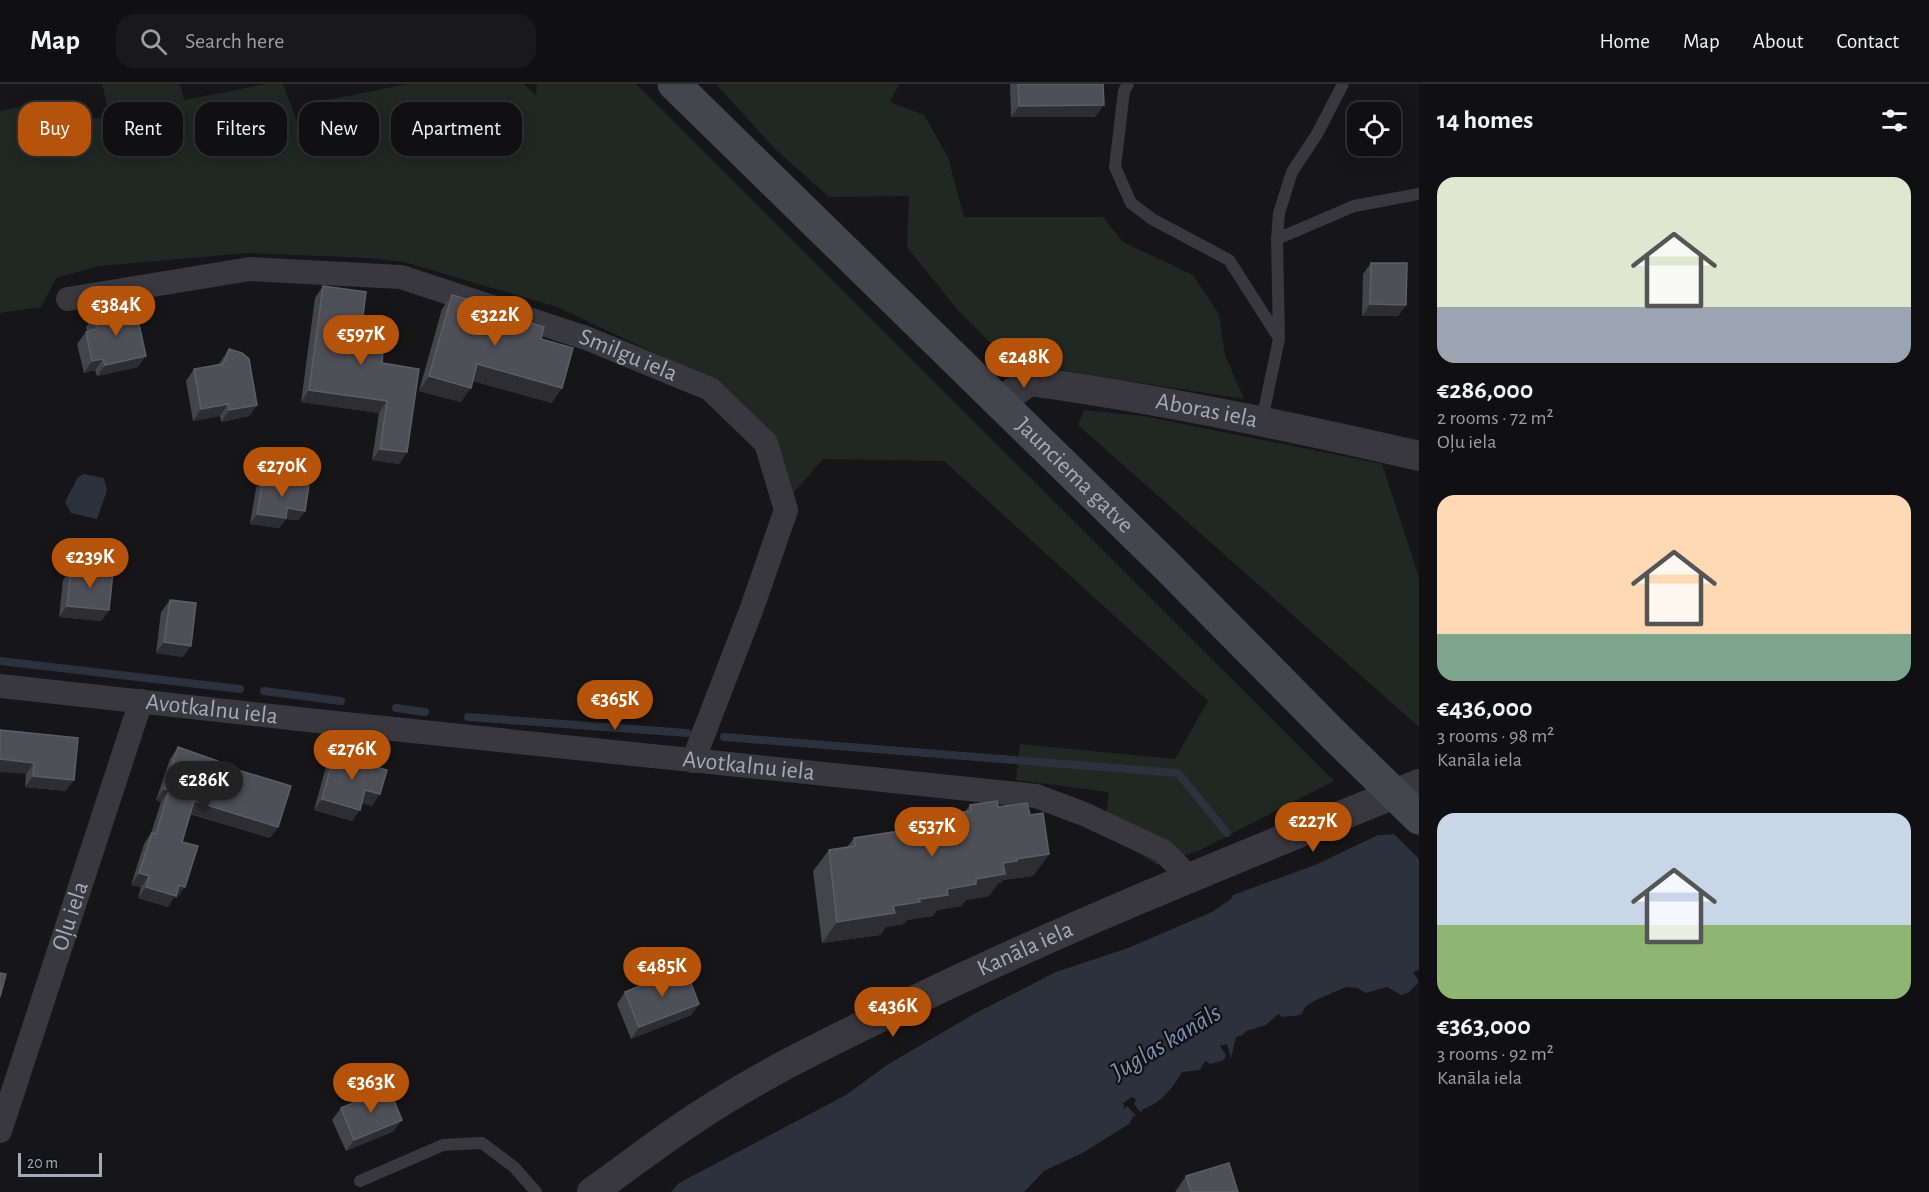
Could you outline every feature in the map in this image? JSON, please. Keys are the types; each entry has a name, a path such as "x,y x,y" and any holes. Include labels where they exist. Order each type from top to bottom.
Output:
{"main road":[{"name":"Jaunciema gatve","path":"674,84 1167,566 1419,818"}],"street":[{"name":"Smilgu iela","path":"68,299 250,269 401,277 586,338 710,389 766,443 786,510 752,608 693,761"},
{"name":"Aboras iela","path":"1000,402 1029,381 1262,420 1419,456"},
{"name":"Avotkalnu iela","path":"0,686 1035,796 1084,814 1163,851 1190,878"},
{"name":"Oļu iela","path":"0,1131 141,701"},
{"name":"Kanāla iela","path":"592,1192 702,1113 774,1071 975,971 1190,878 1419,784"}],"lane":[{"path":"1128,84 1124,91 1114,167 1131,203 1152,219 1229,260 1280,339"},
{"path":"1262,420 1280,339 1277,239 1279,213 1292,172 1317,134 1343,84"},
{"path":"1277,239 1354,206 1419,194"},
{"path":"360,1181 443,1144 482,1143 514,1167 536,1192"}],"shaded area":[{"path":"102,84 180,84 184,100 266,84 283,84 299,128 299,156 379,156 379,102 317,102 408,84 524,84 536,96 537,84 636,84 1334,781 1200,850 1157,865 1104,830 1109,792 1016,780 1020,744 1175,759 1208,701 944,461 823,459 784,504 787,491 708,378 557,307 404,262 368,258 248,253 99,266 56,278 41,307 0,313 0,111 18,107 18,156 91,156 91,118 103,119 103,156 183,156 183,102 106,102"},
{"path":"716,84 899,84 890,102 924,115 948,157 964,217 1103,217 1123,242 1193,275 1219,314 1225,355 1244,399 1009,362 956,308 907,247 909,196 829,197 774,148"},
{"path":"1084,410 1143,416 1382,464 1419,577 1419,727 1078,425"}],"water":[{"path":"84,474 104,478 107,491 97,519 71,513 65,502 78,477"},
{"name":"Juglas kanāls","path":"1419,823 1419,970 1413,972 1419,982 1408,993 1401,995 1387,987 1366,993 1357,988 1346,987 1306,1006 1301,1015 1283,1017 1278,1014 1266,1025 1246,1031 1243,1035 1236,1037 1231,1058 1227,1044 1220,1046 1226,1055 1224,1060 1210,1064 1205,1061 1200,1070 1182,1072 1166,1094 1156,1103 1143,1109 1141,1113 1134,1104 1136,1099 1132,1097 1123,1103 1125,1109 1127,1106 1138,1118 1134,1115 1129,1124 1084,1152 1044,1171 1024,1192 671,1192 679,1183 846,1095 887,1065 974,1014 1056,972 1128,948 1212,912 1231,899 1233,895 1315,865 1378,835 1397,834"}],"pier":[{"path":"1419,820 1419,859 1391,831 1396,831"}],"building":[{"path":"1018,84 1103,84 1104,105 1019,106"},
{"path":"1371,263 1407,263 1406,305 1370,304"},
{"path":"323,286 366,292 359,346 365,347 365,350 383,352 382,363 419,369 407,452 380,449 387,401 309,390"},
{"path":"452,295 494,307 492,312 544,327 541,339 573,348 562,388 477,364 471,388 429,376"},
{"path":"135,306 146,356 105,365 103,359 92,361 86,332 97,329 94,315"},
{"path":"229,349 242,353 249,359 257,405 229,410 228,404 201,409 194,369 223,364"},
{"path":"263,478 309,485 305,511 287,508 286,518 257,514"},
{"path":"71,568 113,572 109,610 67,606"},
{"path":"170,600 196,603 191,646 164,642"},
{"path":"0,730 78,738 74,780 33,776 34,763 0,759"},
{"path":"178,747 229,765 228,767 291,786 278,827 194,801 182,842 198,846 185,887 179,885 176,896 146,887 149,876 139,873 152,833 156,834 169,790 164,789"},
{"path":"335,752 373,762 372,766 387,770 380,794 365,790 360,810 322,799"},
{"path":"997,801 998,807 1027,803 1030,815 1043,813 1049,854 1003,863 1005,874 976,879 976,884 947,889 948,895 893,906 895,913 837,922 829,850 855,846 854,838 942,822 941,815 971,811 970,805"},
{"path":"685,968 699,1004 639,1027 625,992"},
{"path":"0,973 6,974 0,997"},
{"path":"389,1088 402,1120 354,1140 341,1108"},
{"path":"1229,1163 1238,1192 1191,1192 1186,1176"}],"waterway":[{"path":"0,661 240,689"},
{"path":"264,691 341,701"},
{"path":"396,708 425,712"},
{"path":"468,717 687,733"},
{"path":"724,737 1178,773 1227,833"}]}
